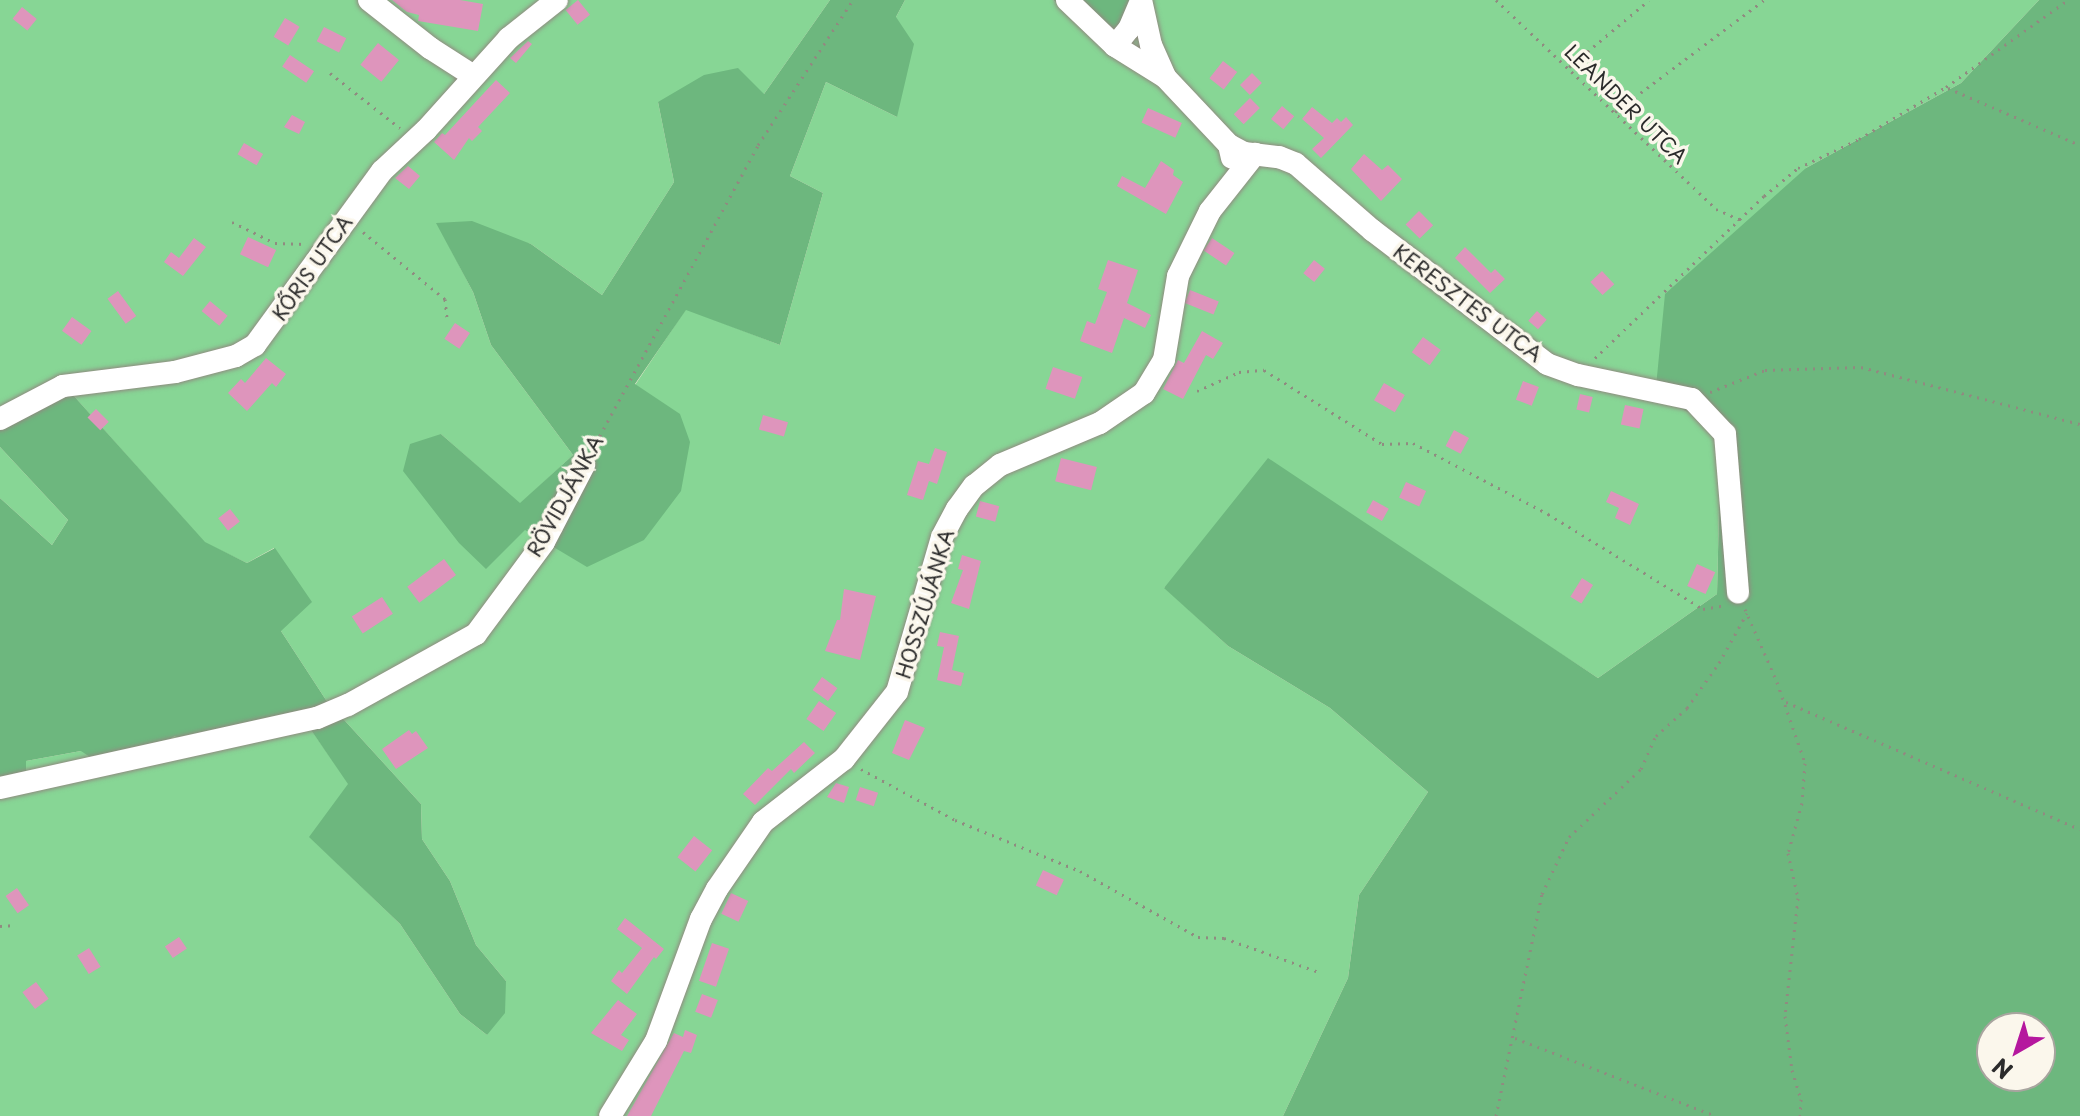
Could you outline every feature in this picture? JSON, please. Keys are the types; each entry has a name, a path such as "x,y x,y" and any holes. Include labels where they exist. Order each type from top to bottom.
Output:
{"street":[{"path":"369,0 430,48 472,75"},
{"name":"KŐRIS UTCA","path":"0,419 63,386 175,372 236,356 264,336 382,171 415,141 509,38 557,0"},
{"path":"1067,0 1115,46 1165,77"},
{"path":"1115,46 1129,29 1140,2"},
{"name":"KERESZTES UTCA","path":"1140,2 1151,45 1165,77 1229,145 1296,164 1372,230 1547,364 1578,375 1692,399"},
{"name":"KERESZTES UTCA","path":"1229,145 1237,174"},
{"path":"1237,174 1255,154"},
{"name":"HOSSZÚJÁNKA","path":"610,1116 656,1041 708,902 774,811 844,759 897,692 942,537 974,486 1000,465 1100,423 1139,398 1151,385 1167,348 1178,276 1210,211 1237,174"},
{"path":"1692,399 1725,434 1743,603"},
{"name":"RÖVIDJÁNKA","path":"0,788 317,718 374,691 476,634 544,542 584,465"}],"path":[{"name":"RÖVIDJÁNKA","path":"584,465 758,145 853,0"},
{"name":"LEANDER UTCA","path":"1496,0 1716,209 1741,220"},
{"path":"1504,6 1511,0"},
{"path":"1568,67 1649,0"},
{"path":"1615,112 1764,0"},
{"path":"1578,375 1798,168 1859,139 1946,87 2068,0"},
{"path":"330,73 415,141"},
{"path":"1946,87 2080,145"},
{"path":"346,218 445,299 447,317"},
{"path":"232,222 275,243 291,245 330,240"},
{"path":"1692,399 1765,370 1861,367 2080,424"},
{"path":"1197,391 1239,372 1264,370 1382,444 1413,443 1548,514 1703,609 1743,603"},
{"path":"1743,603 1784,701 1805,763 1802,803 1788,853 1798,898 1785,1016 1792,1070 1801,1099 1800,1116"},
{"path":"1496,1116 1515,1038 1542,894 1569,837 1641,769 1656,736 1687,708 1719,663 1743,603"},
{"path":"1784,701 2080,829"},
{"path":"844,759 955,820 1080,871 1170,919 1189,933 1224,938 1319,972"},
{"path":"0,926 16,925"},
{"path":"1515,1038 1716,1116"}],"green space":[{"path":"0,0 830,0 764,94 658,102 674,182 602,295 531,244 437,223 473,292 491,345 573,455 520,504 441,434 486,568 635,385 686,309 780,345 823,193 790,176 826,82 897,117 896,17 905,0 1053,0 1098,35 1132,0 2039,0 1961,83 1806,168 1721,426 1717,594 1598,678 1448,580 1164,587 1228,646 1330,708 1428,792 1359,895 1348,978 1283,1116 0,1116 0,778 26,761 81,751 160,746 175,736 302,717 349,784 310,837 400,924 460,1014 487,1035 506,981 476,945 450,881 422,839 421,804 326,700 281,631 274,548 247,563 205,543 65,386 0,429"},
{"path":"830,0 905,0 896,17 914,44 897,117 826,82 790,176 823,193 780,345 686,310 635,384 680,414 690,442 681,491 644,540 587,567 525,530 486,569 459,543 403,471 410,444 441,434 520,503 573,455 491,345 473,292 436,223 472,221 531,244 602,295 674,182 658,102 704,75 738,68 764,94"},
{"path":"1053,0 1132,0 1126,23 1098,35"},
{"path":"2039,0 2080,0 2080,1116 1283,1116 1348,978 1359,895 1428,792 1330,708 1228,646 1164,588 1268,458 1598,678 1717,594 1721,427 1655,397 1665,294 1806,168 1961,83"},
{"path":"65,386 205,542 247,563 275,548 312,602 281,631 326,700 421,804 422,839 450,881 476,945 506,981 505,1013 487,1035 460,1014 400,924 309,837 348,784 302,717 192,745 175,736 160,746 155,764 116,774 81,751 26,761 26,775 0,778 0,498 52,545 68,520 0,447 0,429"},
{"path":"0,447 68,520 52,545 0,498"}],"building":[{"path":"392,0 460,0 483,4 478,31 418,21 419,15 407,12"},
{"path":"578,0 590,15 578,25 566,10"},
{"path":"22,7 37,19 27,31 13,19"},
{"path":"285,18 300,27 288,46 274,37"},
{"path":"324,27 346,38 339,53 317,41"},
{"path":"528,41 532,44 516,63 510,58"},
{"path":"378,43 399,60 381,82 360,65"},
{"path":"290,55 314,71 306,83 282,67"},
{"path":"1223,61 1237,72 1224,89 1209,78"},
{"path":"1252,73 1262,83 1250,95 1240,85"},
{"path":"496,80 510,93 478,127 482,131 472,141 469,138 454,160 434,142 442,133 445,135"},
{"path":"1250,98 1260,108 1244,124 1234,114"},
{"path":"1282,106 1294,116 1283,129 1271,119"},
{"path":"1312,107 1332,123 1337,118 1341,122 1346,117 1353,125 1321,158 1312,149 1324,138 1302,119"},
{"path":"1148,108 1182,123 1175,138 1141,123"},
{"path":"292,115 305,122 299,134 284,127"},
{"path":"244,143 263,154 257,165 238,154"},
{"path":"1364,154 1382,170 1388,165 1402,179 1381,201 1351,169"},
{"path":"1161,161 1174,170 1173,175 1183,182 1166,214 1117,186 1122,176 1145,188"},
{"path":"408,166 420,176 409,189 395,178"},
{"path":"1419,211 1433,225 1420,239 1406,224"},
{"path":"248,237 276,250 268,267 240,254"},
{"path":"194,238 206,247 183,276 164,262 171,252 179,258"},
{"path":"1212,238 1234,253 1226,266 1204,250"},
{"path":"1465,247 1491,273 1495,269 1505,279 1490,293 1455,258"},
{"path":"1108,260 1138,270 1127,303 1151,315 1145,328 1124,318 1112,353 1080,341 1087,321 1095,324 1107,292 1098,289"},
{"path":"1314,260 1325,269 1314,282 1303,273"},
{"path":"1602,271 1614,284 1603,295 1590,282"},
{"path":"1190,290 1219,302 1213,315 1185,303"},
{"path":"118,291 136,316 126,324 107,299"},
{"path":"210,301 228,316 219,326 202,311"},
{"path":"1537,311 1547,320 1538,329 1528,321"},
{"path":"72,317 91,331 81,345 62,331"},
{"path":"455,323 470,333 459,349 444,339"},
{"path":"1202,331 1223,343 1213,359 1206,355 1183,399 1163,389 1178,360 1184,363"},
{"path":"1423,337 1441,350 1430,365 1412,352"},
{"path":"266,358 286,374 276,387 272,383 247,411 228,393 241,379 245,383"},
{"path":"1053,367 1082,377 1075,399 1046,389"},
{"path":"1523,381 1539,387 1532,406 1516,400"},
{"path":"1384,383 1405,395 1395,412 1374,400"},
{"path":"1580,394 1593,397 1589,413 1576,410"},
{"path":"1625,405 1644,409 1639,429 1621,425"},
{"path":"96,409 109,422 100,430 88,417"},
{"path":"763,415 788,422 784,437 759,429"},
{"path":"1454,430 1469,438 1461,454 1446,446"},
{"path":"935,448 947,452 937,484 929,481 923,500 907,495 918,461 929,464"},
{"path":"1061,458 1097,467 1091,490 1055,481"},
{"path":"1406,482 1426,491 1419,506 1399,498"},
{"path":"1611,491 1639,504 1630,525 1615,518 1619,508 1606,502"},
{"path":"1373,500 1389,509 1382,521 1366,512"},
{"path":"980,501 999,506 995,522 976,516"},
{"path":"230,509 240,522 228,531 218,518"},
{"path":"962,555 981,561 969,609 951,603 963,570 958,569"},
{"path":"444,559 456,575 419,603 407,587"},
{"path":"1697,564 1715,572 1706,594 1687,586"},
{"path":"1582,578 1593,585 1581,604 1570,597"},
{"path":"844,589 876,596 860,660 825,651 837,620 840,620"},
{"path":"382,597 393,614 363,633 352,617"},
{"path":"940,632 959,636 952,670 964,673 961,686 937,680 944,647 937,646"},
{"path":"822,677 837,688 828,701 813,690"},
{"path":"819,701 836,713 824,731 806,719"},
{"path":"905,720 925,728 909,760 892,753"},
{"path":"409,730 412,734 416,731 428,748 396,769 382,749"},
{"path":"804,742 815,753 794,773 791,769 755,805 743,794 768,768 772,771"},
{"path":"836,783 849,787 844,803 827,797"},
{"path":"860,787 878,793 874,806 856,800"},
{"path":"694,836 712,850 696,871 677,857"},
{"path":"1043,870 1064,880 1057,895 1036,885"},
{"path":"17,888 29,905 18,913 6,896"},
{"path":"731,893 748,901 738,922 721,914"},
{"path":"625,918 664,949 656,959 654,957 627,994 611,981 619,970 622,973 642,948 617,929"},
{"path":"179,937 187,949 173,958 165,947"},
{"path":"712,943 729,949 716,987 699,981"},
{"path":"89,948 101,967 89,974 77,955"},
{"path":"36,982 49,999 35,1009 22,992"},
{"path":"702,994 718,1000 711,1018 695,1012"},
{"path":"618,1000 637,1014 621,1035 629,1040 622,1051 591,1033"},
{"path":"685,1030 697,1035 691,1053 684,1051 651,1116 627,1116 674,1033 683,1037"}]}
